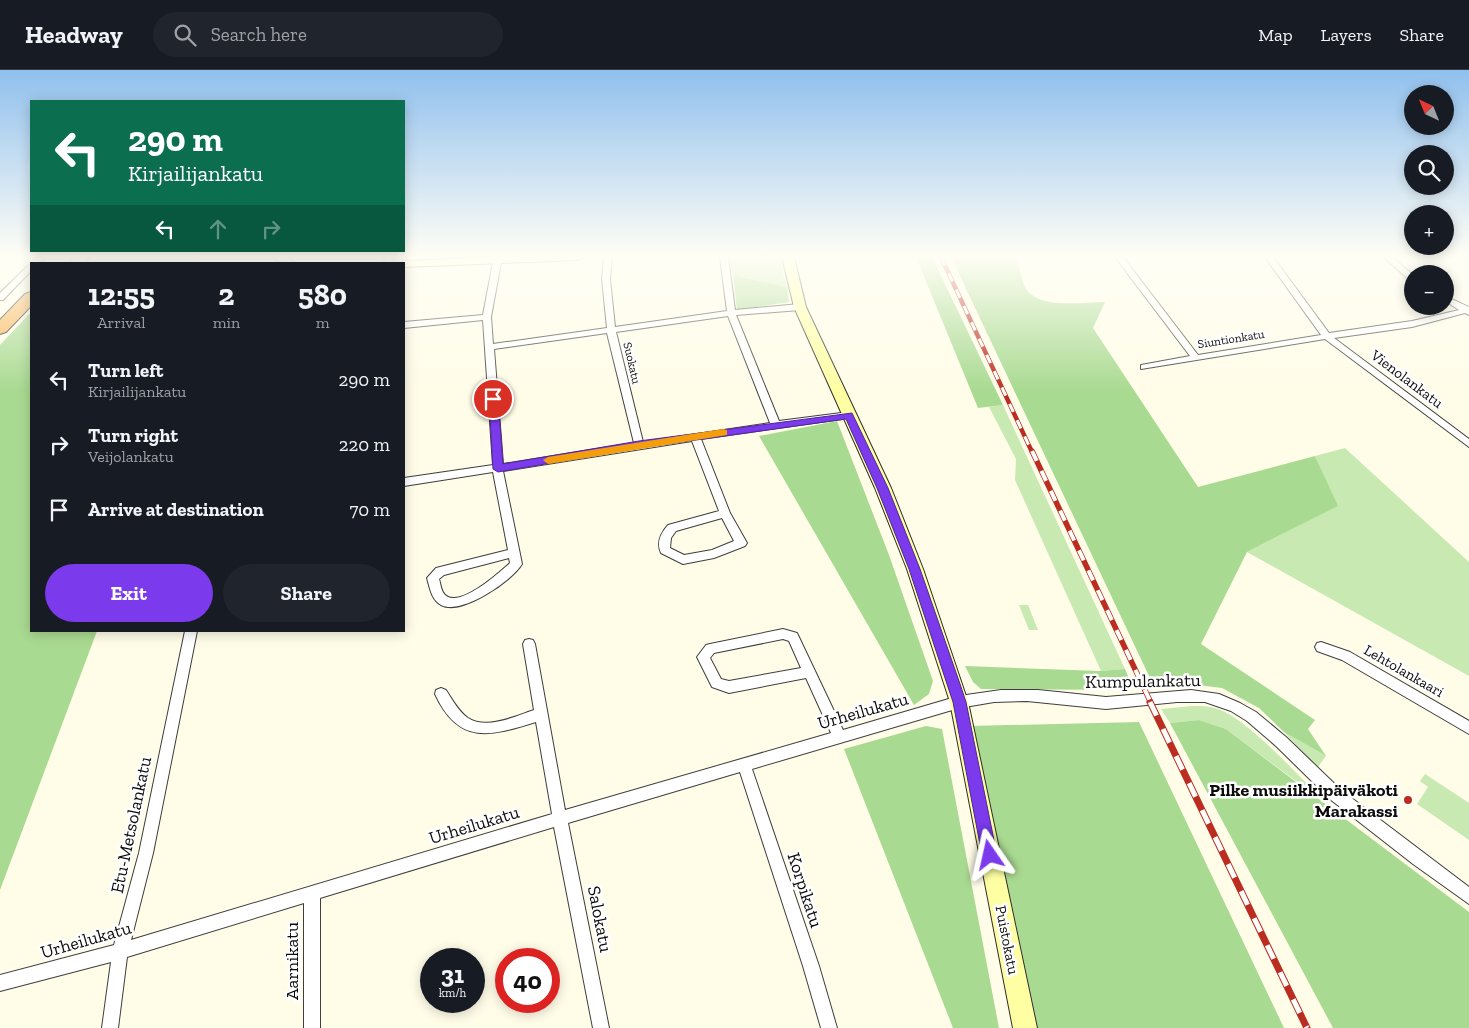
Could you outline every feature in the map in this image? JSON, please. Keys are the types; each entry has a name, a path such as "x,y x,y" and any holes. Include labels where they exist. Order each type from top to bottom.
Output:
{"highway":[{"path":"0,330 28,302"}],"street":[{"path":"490,302 487,317 498,469 516,564 501,578 473,598 446,602 437,597 433,578 440,571 513,553"},
{"name":"Suokatu","path":"608,302 612,330 639,445"},
{"path":"731,302 731,313 776,425"},
{"name":"Puistokatu","path":"799,302 882,488 911,560 959,702 1024,1028"},
{"path":"1152,302 1195,358"},
{"name":"Vienolankatu","path":"1302,302 1328,338 1469,444"},
{"path":"1454,303 1468,311"},
{"path":"490,347 731,313 800,307"},
{"name":"Siuntionkatu","path":"1144,367 1412,324 1468,311"},
{"path":"405,325 487,317"},
{"path":"405,482 498,469 639,445 849,415"},
{"path":"695,437 725,513 741,543 714,554 683,560 665,550 666,534 672,528 725,513"},
{"name":"Etu-Metsolankatu","path":"110,1028 120,951 146,853 191,632"},
{"path":"809,672 728,688 717,683 703,657 710,649 783,634 793,637 840,737"},
{"name":"Salokatu","path":"529,644 601,1028"},
{"name":"Lehtolankaari","path":"1321,647 1346,656 1469,728"},
{"path":"441,694 453,713 464,723 476,728 489,729 542,714"},
{"name":"Kumpulankatu","path":"959,702 989,696 1015,695 1109,703 1165,696 1205,697 1220,700 1238,708 1256,720 1334,794 1469,896"},
{"name":"Urheilukatu","path":"0,983 120,951 561,818 959,702"},
{"name":"Korpikatu","path":"744,765 811,966 829,1028"},
{"name":"Aarnikatu","path":"312,893 312,1028"}],"green space":[{"path":"736,302 789,302 789,302 737,310"},
{"path":"934,302 953,302 1003,405 978,408"},
{"path":"972,302 1105,302 1093,328 1198,487 1315,456 1338,506 1247,552 1201,644 1315,720 1308,729 1326,756 1284,732 1259,708 1222,688 1190,684 1162,684 1149,676"},
{"path":"30,313 30,632 97,632 0,890 0,345"},
{"path":"1003,405 1125,669 1101,671 1015,480 1016,459 989,407"},
{"path":"837,421 889,555 933,681 929,694 914,705 759,436"},
{"path":"1345,448 1469,562 1469,676 1247,552 1337,506 1315,456"},
{"path":"1019,605 1028,605 1038,630 1029,630"},
{"path":"965,666 1100,671 1125,669 1131,683 1124,690 981,689 973,682"},
{"path":"1192,706 1215,708 1242,723 1273,750 1327,804 1226,729 1199,720 1170,723 1161,709"},
{"path":"1199,720 1226,729 1469,912 1469,1028 1333,1028 1170,723"},
{"path":"1139,722 1284,1028 1036,1028 969,726"},
{"path":"926,726 942,729 999,1028 953,1028 844,749"},
{"path":"1284,732 1326,756 1317,768"},
{"path":"1425,774 1469,803 1469,840 1417,804 1428,787 1420,781"}],"railway":[{"path":"962,302 1032,452"},
{"path":"1032,451 1151,703"},
{"path":"1150,702 1307,1028"}],"slow traffic":[{"path":"548,460 723,432"}],"place":[{"name":"Pilke musiikkipäiväkoti Marakassi","path":"1408,800"}],"route":[{"path":"493,399 498,469 639,445 849,415 882,488 914,569 954,684 990,855"}]}
